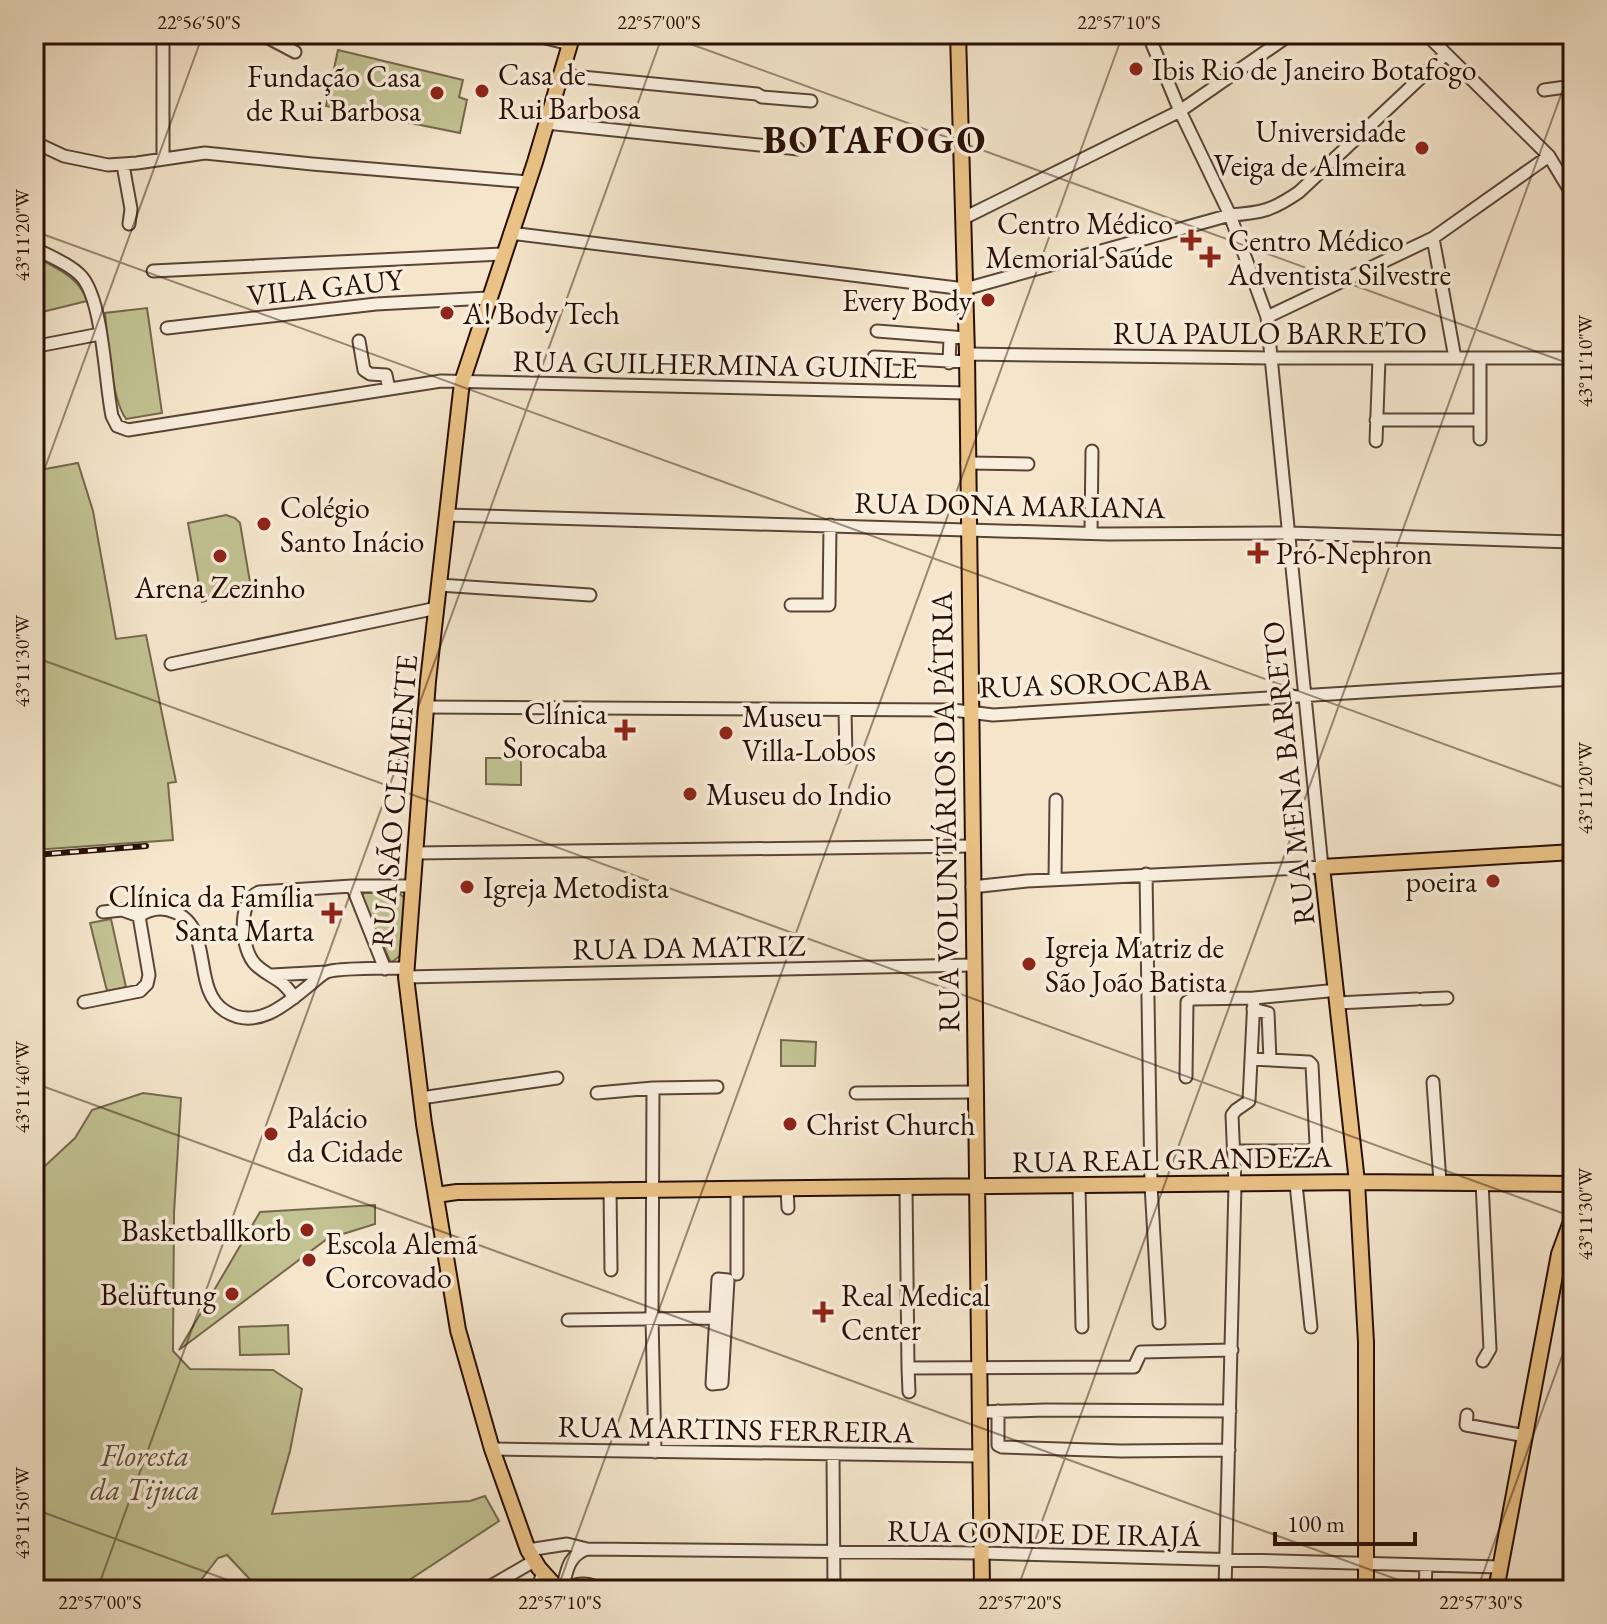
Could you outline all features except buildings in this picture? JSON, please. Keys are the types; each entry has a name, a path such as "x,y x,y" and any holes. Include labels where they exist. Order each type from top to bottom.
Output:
{"main road":[{"name":"RUA VOLUNTÁRIOS DA PÁTRIA","path":"958,34 967,358 982,1590"},
{"name":"RUA SÃO CLEMENTE","path":"535,1561 492,1449 458,1330 421,1098 407,972 426,707 462,382 546,123 568,76 572,39"},
{"path":"1322,867 1573,852"},
{"name":"RUA MENA BARRETO","path":"1322,867 1333,997 1357,1182 1366,1342 1366,1590"},
{"name":"RUA REAL GRANDEZA","path":"436,1195 610,1189 652,1183 737,1188 906,1188 1571,1180"},
{"path":"1496,1590 1559,1254 1572,1220"},
{"path":"535,1561 562,1590"}],"street":[{"path":"163,34 163,159"},
{"path":"261,34 295,52"},
{"path":"529,34 572,39"},
{"name":"RUA MENA BARRETO","path":"1148,34 1180,111 1230,215 1267,317 1322,867"},
{"path":"964,218 1180,111 1291,34"},
{"path":"1426,34 1549,156 1573,196"},
{"path":"510,233 965,289 1230,215 1261,213 1276,208 1299,192 1446,54"},
{"path":"568,76 811,101"},
{"path":"1544,90 1573,86"},
{"path":"546,123 798,149"},
{"path":"34,142 74,159 123,165 205,153 528,182"},
{"path":"1267,317 1433,238 1549,156"},
{"path":"123,165 131,209 129,224"},
{"path":"1433,238 1455,358"},
{"path":"34,248 78,273 86,282 100,334 43,345"},
{"path":"153,271 502,254"},
{"name":"VILA GAUY","path":"167,328 376,304 488,298"},
{"path":"877,331 966,338"},
{"name":"RUA GUILHERMINA GUINLE","path":"100,334 111,411 115,423 128,430 441,381 967,393"},
{"path":"949,363 950,338"},
{"path":"359,341 364,370 370,374 386,375 389,389"},
{"name":"RUA PAULO BARRETO","path":"874,357 949,363 967,358 1573,358"},
{"path":"1480,358 1480,439"},
{"path":"1376,441 1379,359"},
{"path":"1376,420 1480,420"},
{"path":"1091,533 1092,451"},
{"path":"967,463 1028,464"},
{"name":"RUA DONA MARIANA","path":"446,515 1091,533 1290,533 1573,542"},
{"path":"791,605 829,605 830,525"},
{"path":"439,585 590,595"},
{"path":"171,664 437,608"},
{"name":"RUA SOROCABA","path":"426,707 953,710 993,715 1573,679"},
{"path":"845,711 846,757"},
{"path":"1055,879 1056,800"},
{"path":"416,853 972,846"},
{"path":"972,887 1055,879 1322,867"},
{"path":"1146,874 1151,1185 1159,1323"},
{"name":"RUA SÃO CLEMENTE","path":"352,886 385,969"},
{"path":"294,998 288,986 258,967 252,959 243,914 247,900 259,892 413,886"},
{"path":"139,916 149,910 166,909 193,927 210,995 225,1011 244,1019 268,1014 327,972"},
{"path":"103,912 122,910 139,916"},
{"path":"84,1002 140,991 147,984 149,975 139,916"},
{"name":"RUA DA MATRIZ","path":"272,975 385,969 407,972 972,965"},
{"path":"1186,1077 1187,1002 1192,999 1253,1004 1333,997 1447,998"},
{"path":"1225,1590 1235,1185 1232,1115 1249,1101 1253,1004"},
{"path":"1253,1004 1268,1013 1270,1060"},
{"path":"1234,1151 1312,1151 1315,1148 1312,1065 1304,1061 1251,1059"},
{"path":"421,1098 557,1078"},
{"path":"1433,1082 1440,1182"},
{"path":"597,1093 717,1087"},
{"path":"653,1088 655,1452"},
{"path":"856,1093 975,1092"},
{"path":"1482,1182 1490,1349 1483,1361"},
{"path":"1296,1184 1311,1327"},
{"path":"1079,1186 1082,1327"},
{"path":"737,1188 737,1274"},
{"path":"787,1188 788,1208"},
{"path":"906,1188 909,1392"},
{"path":"610,1189 611,1270"},
{"path":"568,1320 720,1318"},
{"path":"720,1318 722,1383 712,1384 720,1318"},
{"path":"908,1368 1134,1367 1141,1352 1232,1350"},
{"path":"998,1411 998,1445 1002,1447 1229,1453"},
{"path":"979,1412 1230,1411"},
{"path":"1467,1415 1466,1425 1526,1436"},
{"name":"RUA MARTINS FERREIRA","path":"492,1449 980,1456"},
{"path":"1080,1456 1229,1453"},
{"path":"833,1455 834,1590"},
{"name":"RUA CONDE DE IRAJÁ","path":"535,1561 567,1544 587,1549 982,1553 1501,1567"},
{"path":"562,1590 572,1557 587,1549"},
{"path":"484,1590 535,1561 537,1590"},
{"path":"1425,1590 1426,1566"},
{"path":"562,1590 573,1585 590,1584 600,1590"}],"green space":[{"path":"338,50 463,80 459,97 467,100 460,133 326,106"},
{"path":"40,259 74,281 87,301 34,314 34,263"},
{"path":"147,308 162,413 126,419 114,383 105,313"},
{"path":"78,463 93,511 116,639 146,635 176,782 168,783 173,840 34,850 34,471"},
{"name":"Arena Zezinho","path":"226,515 240,523 250,582 242,591 224,597 206,596 206,601 202,602 188,523"},
{"path":"486,758 521,758 521,785 486,784"},
{"path":"397,892 406,899 402,954 391,963 361,897 364,893"},
{"path":"111,919 126,987 107,991 90,923"},
{"path":"781,1040 816,1042 815,1066 781,1066"},
{"name":"Floresta da Tijuca","path":"143,1093 181,1098 174,1213 173,1351 190,1369 273,1370 302,1389 290,1451 272,1514 470,1501 485,1496 499,1521 394,1590 260,1590 227,1555 218,1558 201,1580 202,1590 34,1590 34,1171 45,1166 75,1138 92,1110"},
{"name":"Belüftung","path":"375,1205 375,1224 327,1239 179,1350 260,1212"},
{"path":"288,1325 289,1354 240,1355 239,1327"}],"railway":[{"path":"34,855 146,846"}],"place":[{"name":"Ibis Rio de Janeiro Botafogo","path":"1136,69"},
{"name":"Casa de Rui Barbosa","path":"482,91"},
{"name":"Fundação Casa de Rui Barbosa","path":"437,93"},
{"name":"Universidade Veiga de Almeira","path":"1422,148"},
{"name":"Centro Médico Memorial Saúde","path":"1191,240"},
{"name":"Centro Médico Adventista Silvestre","path":"1210,257"},
{"name":"Every Body","path":"988,300"},
{"name":"A! Body Tech","path":"447,313"},
{"name":"Colégio Santo Inácio","path":"264,524"},
{"name":"Pró-Nephron","path":"1258,553"},
{"name":"Arena Zezinho","path":"220,556"},
{"name":"Clínica Sorocaba","path":"625,730"},
{"name":"Museu Villa-Lobos","path":"726,733"},
{"name":"Museu do Indio","path":"690,794"},
{"name":"poeira","path":"1493,881"},
{"name":"Igreja Metodista","path":"467,887"},
{"name":"Clínica da Família Santa Marta","path":"332,913"},
{"name":"Igreja Matriz de São João Batista","path":"1029,964"},
{"name":"Christ Church","path":"790,1124"},
{"name":"Palácio da Cidade","path":"271,1134"},
{"name":"Basketballkorb","path":"307,1230"},
{"name":"Escola Alemã Corcovado","path":"309,1260"},
{"name":"Belüftung","path":"232,1294"},
{"name":"Real Medical Center","path":"823,1312"}],"district":[{"name":"BOTAFOGO","path":"875,139"}]}
